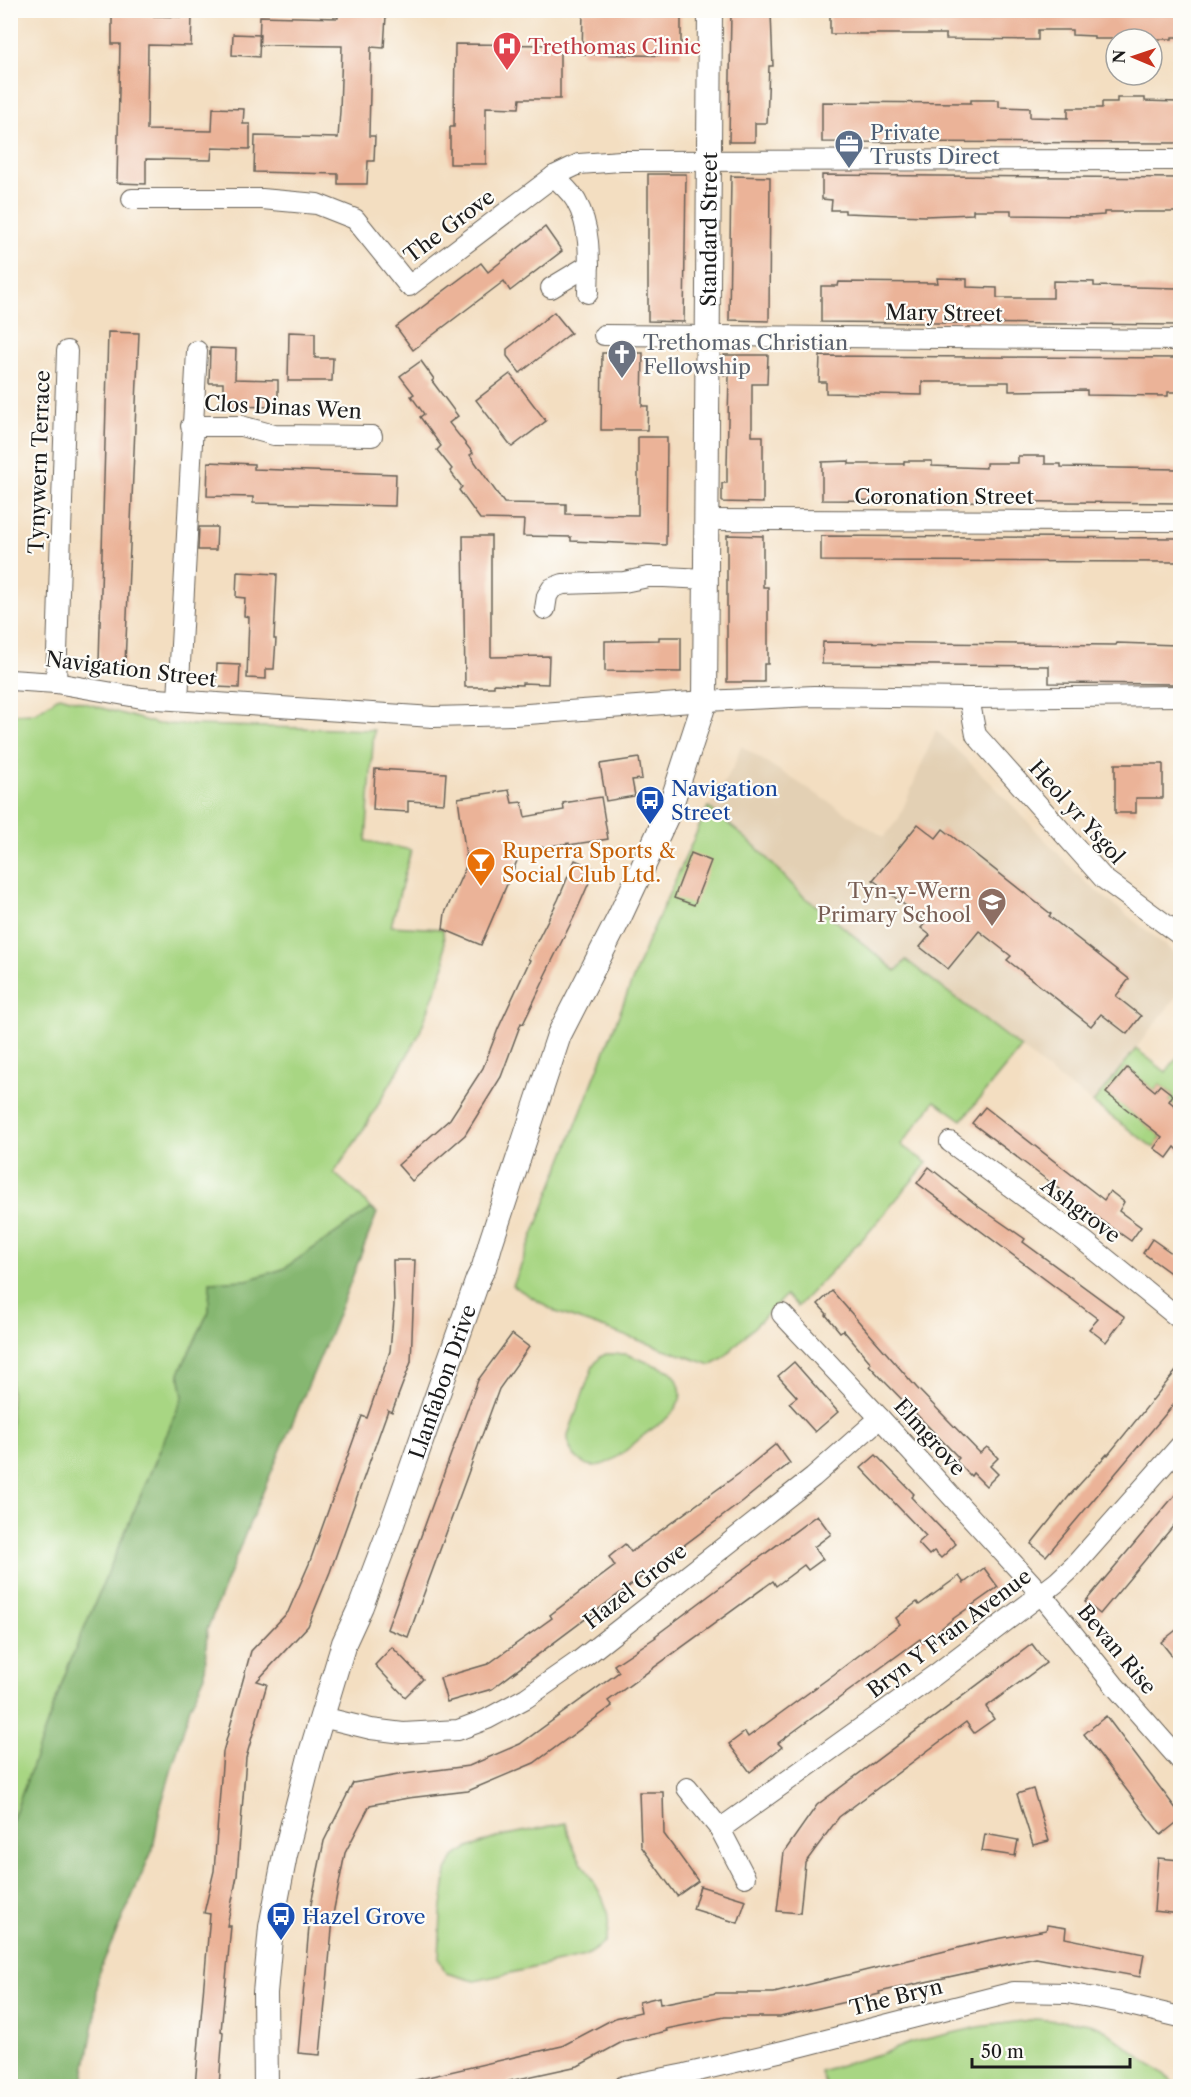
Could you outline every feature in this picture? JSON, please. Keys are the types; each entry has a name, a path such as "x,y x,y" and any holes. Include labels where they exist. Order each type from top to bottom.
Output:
{"street":[{"name":"Standard Street","path":"705,701 710,10"},
{"name":"The Grove","path":"132,199 262,199 317,204 355,219 409,286 554,176 579,164 621,161 1180,160"},
{"path":"554,176 576,201 585,225 589,245 588,293"},
{"path":"551,288 589,265"},
{"name":"Mary Street","path":"604,335 1180,339"},
{"name":"Tynywern Terrace","path":"56,683 66,351"},
{"path":"178,700 191,426 197,351"},
{"name":"Clos Dinas Wen","path":"191,426 241,426 274,435 372,436"},
{"name":"Coronation Street","path":"706,520 1180,521"},
{"path":"545,609 547,596 552,588 563,584 624,582 664,577 706,579"},
{"name":"Navigation Street","path":"10,680 56,683 142,698 432,717 514,715 705,701 814,696 969,698 1180,696"},
{"name":"Heol yr Ysgol","path":"969,698 976,735 1104,879 1180,935"},
{"name":"Llanfabon Drive","path":"266,2086 265,1993 271,1927 285,1855 344,1643 361,1606 392,1524 484,1267 490,1242 559,1035 619,918 669,811 705,701"},
{"name":"Ashgrove","path":"950,1142 1083,1240 1180,1319"},
{"name":"Elmgrove","path":"782,1314 1041,1594"},
{"name":"Hazel Grove","path":"322,1717 371,1729 403,1733 458,1730 487,1719 526,1698 579,1660 813,1477 880,1418"},
{"name":"Bryn Y Fran Avenue","path":"720,1829 936,1675 1041,1594 1074,1566 1180,1446"},
{"name":"Bevan Rise","path":"1041,1594 1114,1685 1180,1760"},
{"path":"687,1788 720,1829 745,1877"},
{"name":"The Bryn","path":"624,2086 687,2080 1014,1992 1067,1993 1180,2017"}],"shaded area":[{"name":"Tyn-y-Wern Primary School","path":"936,730 994,786 1084,881 1180,957 1180,992 1093,1103 1052,1074 1010,1038 907,960 897,972 805,898 755,846 708,807 734,766 741,746 884,837 899,818"}],"green space":[{"path":"60,696 158,724 374,730 366,841 411,850 391,926 443,929 445,965 418,1037 362,1132 334,1173 371,1209 283,1269 247,1280 210,1282 209,1311 179,1373 183,1396 69,1664 11,1824 11,714 35,713"},
{"path":"708,807 755,846 805,898 896,971 906,960 1021,1048 962,1120 935,1101 901,1145 927,1163 868,1233 797,1307 786,1295 723,1358 711,1365 556,1312 513,1286 647,943"},
{"path":"1136,1049 1166,1072 1180,1054 1180,1110 1169,1101 1173,1095 1160,1085 1155,1091 1127,1068 1107,1093 1162,1137 1154,1148 1093,1103"},
{"path":"371,1209 377,1213 335,1322 207,1630 205,1675 190,1707 160,1809 153,1849 98,1974 95,2018 84,2077 80,2086 11,2086 11,1824 69,1664 183,1396 179,1373 209,1311 210,1282 247,1280 283,1269"},
{"path":"606,1354 626,1354 670,1371 678,1382 681,1396 668,1418 622,1454 604,1464 586,1465 575,1456 570,1448 568,1435 593,1366 600,1357"},
{"path":"566,1823 574,1849 595,1883 605,1905 608,1929 605,1943 585,1956 475,1981 446,1973 439,1959 441,1914 447,1871 455,1856 498,1837"},
{"path":"1036,2019 1084,2023 1101,2027 1178,2086 826,2086 820,2071 887,2052 913,2042 979,2027"}],"building":[{"path":"731,10 771,13 773,66 769,66 767,123 755,123 755,142 729,142"},
{"path":"830,10 1180,10 1180,37 1172,37 1172,39 1164,39 1164,27 1104,27 1104,39 1072,35 1072,30 1038,30 1038,40 946,39 946,34 830,34"},
{"path":"583,11 681,13 681,56 582,54"},
{"path":"338,14 386,16 384,48 371,47 369,136 375,136 374,161 368,161 367,184 338,184 338,174 254,172 255,136 338,138 340,111 342,46 259,45 260,16 338,18"},
{"path":"112,15 192,17 191,46 148,45 147,130 212,131 213,108 244,109 243,124 250,124 250,149 212,148 211,160 146,159 146,184 117,183 120,44 112,44"},
{"path":"233,34 260,35 259,57 232,55"},
{"name":"Trethomas Clinic","path":"455,44 560,45 560,99 520,99 519,108 486,107 486,164 450,164 450,127 454,127"},
{"path":"1117,98 1145,98 1145,101 1178,102 1180,143 822,142 822,102 971,103 971,100 999,100 999,107 1030,108 1030,117 1068,118 1068,108 1102,108 1102,102 1117,102"},
{"path":"648,174 686,174 684,322 648,321"},
{"path":"822,175 1180,178 1180,212 1104,212 1104,215 1089,216 1011,215 1011,210 973,210 973,214 925,216 845,213 845,210 831,210 832,200 822,199"},
{"path":"731,176 770,177 769,321 729,320"},
{"path":"545,227 562,251 510,291 504,281 413,350 396,327 481,263 488,272"},
{"path":"937,278 967,279 967,287 997,288 997,298 1053,298 1053,281 1094,282 1094,286 1177,288 1177,299 1180,299 1180,325 821,322 821,286 838,286 839,282 938,283"},
{"path":"554,312 571,333 520,373 507,356 507,349"},
{"path":"108,332 139,333 125,664 99,663"},
{"path":"289,332 315,333 315,358 333,358 332,381 288,381"},
{"path":"210,348 236,349 235,379 278,380 278,407 223,406 223,383 209,383"},
{"name":"Trethomas Christian Fellowship","path":"602,353 643,353 642,406 648,406 647,430 601,430"},
{"path":"724,355 768,355 767,384 752,384 752,436 763,436 763,503 722,502 722,483 727,483 729,375 724,375"},
{"path":"820,356 1180,358 1180,392 1168,392 1168,396 1087,395 1087,390 1009,391 1009,382 922,382 922,395 826,393 826,382 819,382"},
{"path":"421,361 434,379 432,381 458,416 449,423 473,453 470,455 504,503 566,504 566,514 638,515 638,437 667,437 666,545 571,541 571,537 523,536 524,520 480,519 459,490 462,487 437,450 441,446 420,417 424,414 411,396 414,394 400,376"},
{"path":"510,374 546,421 512,447 476,400"},
{"path":"1018,456 1045,456 1045,464 1061,464 1061,467 1177,469 1177,479 1180,479 1180,503 822,500 822,462 904,464 904,461 932,461 932,466 986,468 986,463 1018,463"},
{"path":"208,462 254,464 254,469 396,474 395,506 253,503 253,497 207,496"},
{"path":"199,527 217,527 216,550 198,550"},
{"path":"727,535 763,536 763,587 768,587 768,664 764,664 764,682 727,682"},
{"path":"463,536 491,536 491,657 549,656 548,684 494,684 494,687 465,687"},
{"path":"821,536 1180,538 1180,562 821,561"},
{"path":"237,572 277,574 274,669 266,669 266,679 247,678 249,617 244,616 245,598 236,597"},
{"path":"659,637 681,637 681,672 605,671 605,641 659,640"},
{"path":"823,642 1176,645 1176,658 1180,658 1180,684 1049,683 1049,666 822,664"},
{"path":"217,664 240,665 239,688 216,687"},
{"path":"639,758 642,779 632,780 635,796 606,801 600,764"},
{"path":"1115,764 1163,764 1163,798 1136,798 1136,813 1115,813"},
{"path":"375,769 446,773 444,803 408,801 408,812 373,810"},
{"name":"Ruperra Sports & Social Club Ltd.","path":"509,790 512,803 522,802 525,817 564,810 563,803 601,797 608,839 529,849 530,852 520,854 481,945 443,929 445,913 467,864 458,798"},
{"path":"918,824 936,838 943,829 1129,979 1116,996 1141,1016 1127,1034 1101,1014 1091,1026 1007,960 1011,956 979,931 948,969 920,947 930,935 921,928 926,922 873,880"},
{"path":"691,853 711,861 694,905 674,898"},
{"path":"575,860 595,869 523,1024 521,1023 501,1077 465,1135 412,1181 398,1165 450,1119 483,1068 498,1029 530,960 528,959"},
{"path":"1127,1068 1155,1091 1160,1085 1173,1095 1169,1101 1180,1110 1180,1152 1175,1147 1167,1158 1154,1148 1162,1137 1106,1093"},
{"path":"985,1107 1104,1200 1110,1191 1124,1202 1119,1211 1141,1227 1131,1241 972,1123"},
{"path":"929,1167 979,1207 1025,1239 1023,1242 1125,1317 1106,1342 1089,1329 1098,1319 917,1183"},
{"path":"1152,1239 1180,1259 1180,1280 1143,1253"},
{"path":"393,1260 415,1260 411,1362 392,1412 388,1410 330,1572 308,1626 257,1681 267,1684 246,1758 237,1876 227,1926 231,1926 221,2031 223,2032 219,2086 195,2086 210,1914 204,1913 214,1871 223,1752 251,1651 288,1612 309,1564 362,1416 367,1418 390,1351 394,1305"},
{"path":"832,1291 917,1388 980,1453 987,1447 998,1458 990,1466 998,1474 986,1486 973,1473 971,1476 956,1461 959,1458 882,1379 843,1330 840,1332 826,1315 818,1304"},
{"path":"512,1334 529,1347 499,1389 408,1637 387,1629 478,1380"},
{"path":"794,1362 838,1412 815,1432 789,1403 797,1397 778,1376"},
{"path":"1180,1366 1180,1397 1046,1556 1031,1544 1070,1495 1108,1455"},
{"path":"776,1444 790,1463 743,1501 492,1689 447,1702 440,1678 488,1664 552,1618 550,1615 615,1566 609,1557 625,1544 631,1552"},
{"path":"876,1455 914,1494 911,1497 956,1544 941,1558 934,1551 929,1555 918,1543 926,1536 861,1468"},
{"path":"1180,1489 1180,1518 1100,1614 1085,1602"},
{"path":"817,1515 831,1534 814,1547 823,1559 808,1570 804,1565 776,1586 773,1581 608,1701 612,1706 534,1763 468,1791 370,1805 345,1853 334,1909 320,2055 298,2053 311,1904 324,1841 353,1783 469,1766 520,1744 619,1672 614,1665 656,1637"},
{"path":"984,1568 998,1587 923,1643 920,1639 778,1743 782,1747 750,1772 729,1744 745,1732 748,1737 837,1672 900,1624 896,1618 917,1602 919,1605 959,1576 964,1583"},
{"path":"1180,1627 1180,1666 1161,1642"},
{"path":"1032,1644 1046,1663 986,1707 994,1719 974,1733 966,1722 839,1817 805,1863 800,1913 777,1911 784,1852 817,1805"},
{"path":"392,1647 423,1679 405,1697 375,1665"},
{"path":"1106,1716 1180,1814 1180,1820 1161,1835 1084,1734"},
{"path":"1033,1789 1049,1841 1033,1845 1017,1794"},
{"path":"639,1792 663,1792 664,1834 698,1881 677,1896 641,1846"},
{"path":"985,1834 1018,1840 1015,1856 982,1851"},
{"path":"1158,1858 1180,1860 1180,1914 1154,1911"},
{"path":"700,1886 746,1900 738,1923 693,1909"},
{"path":"1047,1925 1066,1928 1065,1938 1144,1954 1140,1977 1036,1958 879,1992 880,1994 780,2017 725,2017 666,2029 667,2031 624,2041 578,2066 509,2081 509,2084 416,2086 415,2080 562,2046 615,2018 641,2012 639,2002 659,1997 660,2004 716,1993 774,1993 986,1941 1046,1930"}],"place":[{"name":"Trethomas Clinic","path":"507,72"},
{"name":"Private Trusts Direct","path":"849,170"},
{"name":"Trethomas Christian Fellowship","path":"622,380"},
{"name":"Navigation Street","path":"650,826"},
{"name":"Ruperra Sports & Social Club Ltd.","path":"481,888"},
{"name":"Tyn-y-Wern Primary School","path":"992,928"},
{"name":"Hazel Grove","path":"281,1942"}]}
